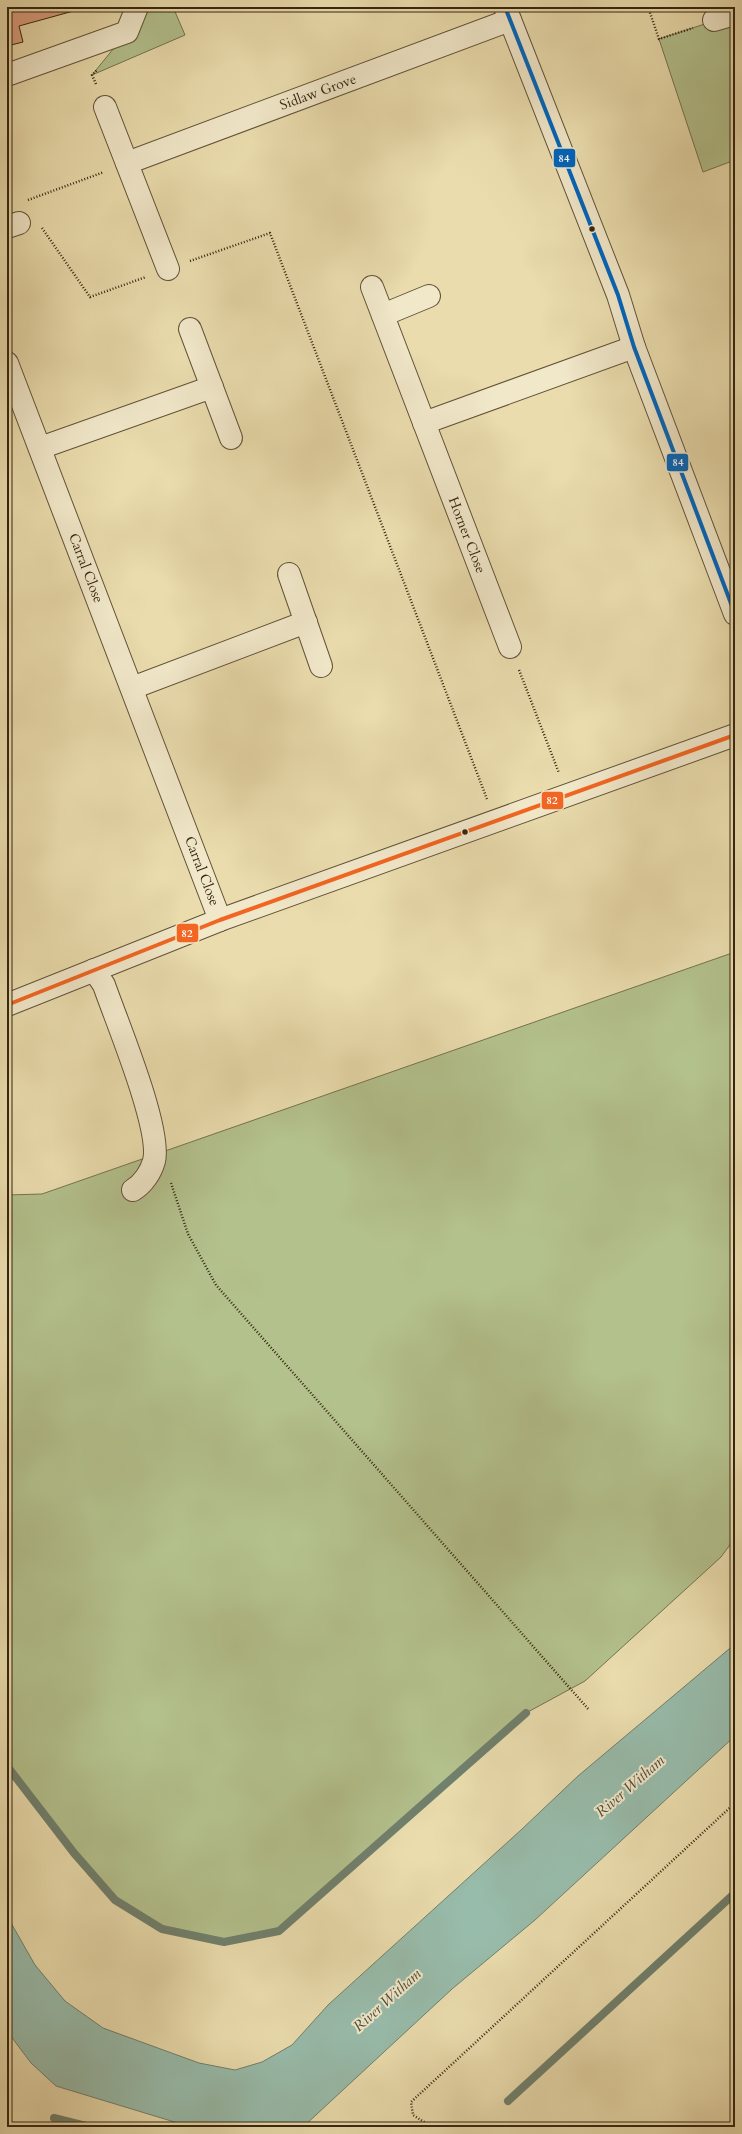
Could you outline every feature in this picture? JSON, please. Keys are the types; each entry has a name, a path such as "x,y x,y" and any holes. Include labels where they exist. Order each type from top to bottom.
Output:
{"street":[{"path":"7,75 127,32 137,7"},
{"path":"508,14 618,295 634,347 735,614"},
{"name":"Sidlaw Grove","path":"126,163 508,14"},
{"path":"714,20 735,14"},
{"path":"105,107 168,269"},
{"name":"Horner Close","path":"372,287 510,647"},
{"path":"383,315 429,296"},
{"path":"190,328 231,438"},
{"path":"424,423 634,347"},
{"name":"Carral Close","path":"7,362 220,920"},
{"path":"40,448 212,386"},
{"path":"289,574 321,666"},
{"path":"132,688 306,622"},
{"path":"7,1005 220,920 735,735"},
{"path":"94,970 104,985 154,1130 154,1160 142,1184 134,1190"}],"path":[{"path":"648,7 658,39 714,20"},
{"path":"97,69 92,75 105,107"},
{"path":"13,225 23,202 126,163"},
{"path":"41,227 90,297 270,233 495,821"},
{"path":"510,647 567,795"},
{"path":"171,1182 188,1234 216,1285 589,1710"},
{"path":"432,2127 413,2115 411,2102 735,1803"},
{"path":"7,2123 10,2127"}],"green space":[{"path":"137,7 173,7 185,35 92,75 127,32"},
{"path":"735,14 735,160 703,172 659,39"},
{"path":"735,952 735,1538 721,1557 585,1681 526,1713 279,1931 224,1942 162,1929 115,1900 74,1853 7,1766 7,1195 42,1194"}],"water":[{"name":"River Witham","path":"735,1644 735,1736 535,1920 452,1989 303,2127 191,2127 56,2086 31,2063 7,2031 7,1916 35,1965 65,2001 103,2028 199,2063 235,2070 262,2062 292,2045 328,2005 521,1830 578,1776"}],"building":[{"path":"7,7 88,7 19,26 23,42 7,46"}],"waterway":[{"path":"7,1766 74,1853 115,1900 162,1929 224,1942 279,1931 526,1713"},
{"path":"508,2101 735,1893"},
{"path":"54,2118 90,2127"}],"transit line":[{"name":"84","path":"505,7 618,295 634,347 735,614"},
{"name":"82","path":"7,1005 220,920 735,735"}]}
